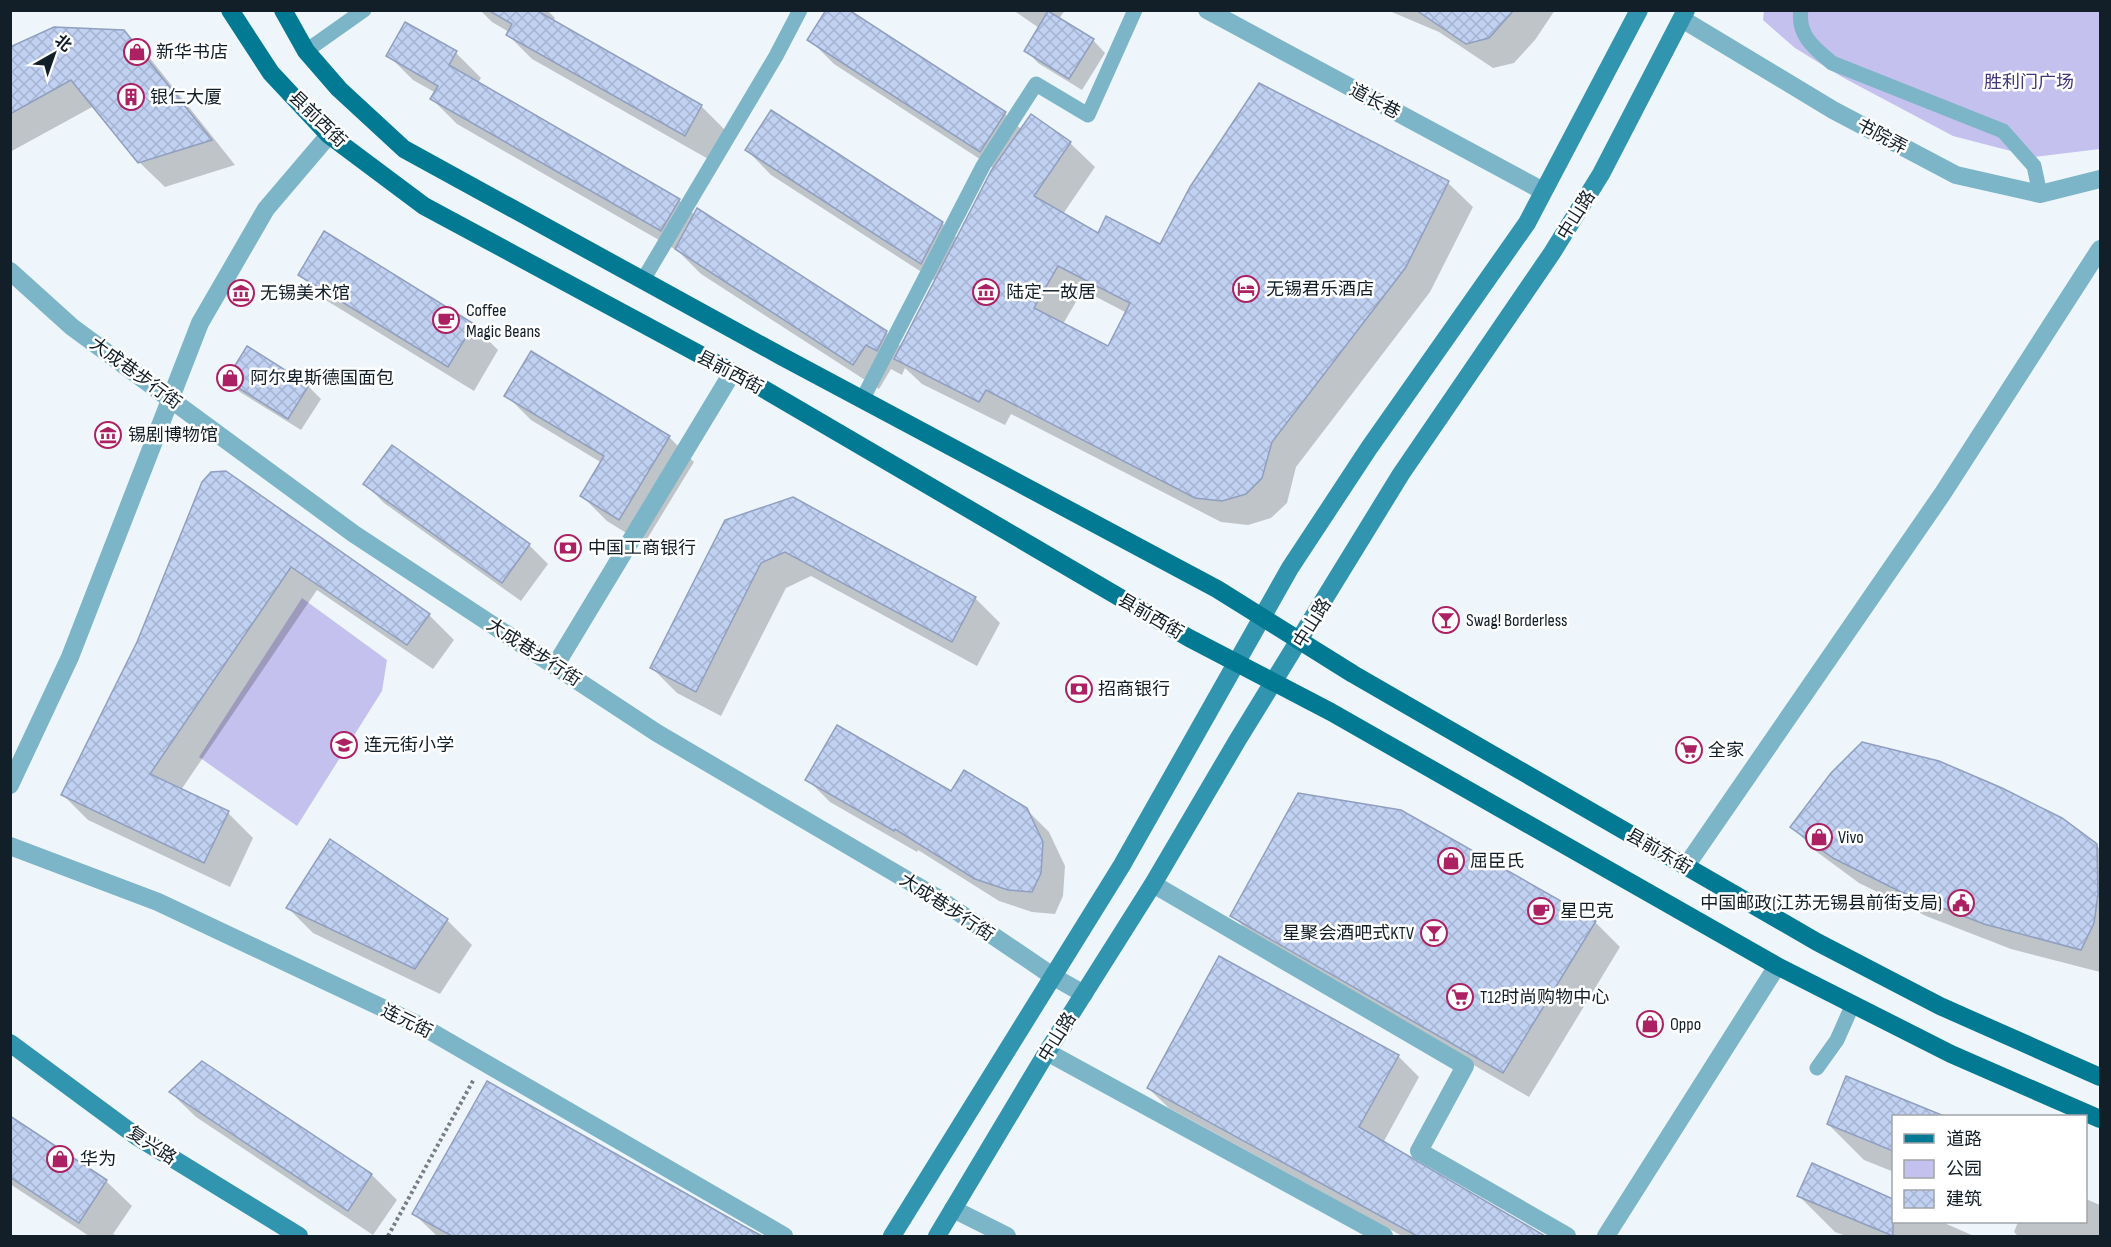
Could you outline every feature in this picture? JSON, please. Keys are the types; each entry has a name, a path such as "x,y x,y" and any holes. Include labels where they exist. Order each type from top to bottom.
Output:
{"main road":[{"name":"县前西街","path":"230,10 271,73 329,135 424,206 732,373 1274,683"},
{"name":"县前西街","path":"283,10 306,51 339,89 404,148 862,400 1217,589 1262,617"},
{"name":"中山路","path":"892,1236 1122,865 1303,548 1527,223 1639,10"},
{"name":"中山路","path":"937,1236 1047,1052 1154,884 1401,474 1552,253 1601,174 1684,15"},
{"name":"县前东街","path":"1262,617 1817,942 1930,1001 2100,1077"},
{"path":"1274,683 1777,966 1951,1054 2100,1119"},
{"name":"复兴路","path":"10,1043 136,1136 299,1236"}],"street":[{"name":"道长巷","path":"1207,10 1543,191"},
{"name":"书院弄","path":"1684,15 1833,110 1956,175 2040,194 2100,179"},
{"path":"10,786 70,657 200,323 266,209 329,135"},
{"path":"1686,866 1943,493 2100,249"},
{"name":"大成巷步行街","path":"10,271 72,327 354,534 657,733 936,897 1054,977 1084,994"},
{"path":"555,666 732,373"},
{"name":"连元街","path":"10,846 158,902 423,1027 784,1236"},
{"path":"1154,884 1465,1066 1419,1152 1567,1236"},
{"path":"1606,1236 1777,966"},
{"path":"1047,1052 1384,1236"},
{"path":"953,1209 1007,1236"}],"lane":[{"path":"306,51 364,10"},
{"path":"643,280 776,56 800,10"},
{"path":"862,400 983,166 1036,84 1088,115 1135,10"},
{"path":"1801,10 1799,23 1809,44 1832,63 2003,131 2034,166 2040,194"},
{"path":"1817,1068 1837,1040 1853,1005"}],"path":[{"path":"388,1236 484,1062"}],"green space":[{"name":"胜利门广场","path":"1764,10 2100,11 2100,149 2034,157 1953,136 1842,77 1795,48 1763,20"},
{"path":"302,598 387,660 382,691 297,826 199,757"}],"building":[{"path":"488,10 536,10 702,105 685,136 506,35 512,24"},
{"path":"826,10 849,10 1006,112 980,152 807,40"},
{"path":"1416,10 1514,10 1489,38 1466,44"},
{"path":"1048,11 1094,39 1069,79 1024,51"},
{"path":"405,22 457,51 449,65 680,199 661,231 430,99 438,86 386,56"},
{"name":"银仁大厦","path":"54,27 124,30 212,140 138,163 71,80 10,114 10,47"},
{"name":"无锡君乐酒店","path":"1259,83 1449,181 1406,267 1272,442 1262,478 1246,494 1222,501 1195,498 986,390 979,402 894,359 991,171 1031,114 1071,142 1034,196 1098,233 1106,216 1160,244 1190,187","holes":["1058,266 1130,303 1108,346 1034,308"]},
{"path":"771,110 943,222 921,264 745,150"},
{"path":"697,208 887,331 877,351 866,345 853,365 675,249"},
{"path":"324,231 474,324 448,367 298,275"},
{"path":"247,346 309,385 288,419 226,380"},
{"path":"531,351 670,436 619,520 580,496 604,456 504,396"},
{"path":"392,445 530,544 502,583 363,484"},
{"path":"226,471 430,614 407,645 291,567 150,774 229,811 204,863 61,795 137,642 202,482 211,472"},
{"path":"793,497 976,597 952,642 785,552 761,563 696,692 650,668 725,520"},
{"path":"837,725 951,791 964,770 1027,808 1043,842 1041,873 1032,892 1008,890 975,879 895,829 894,831 805,780"},
{"path":"1862,742 1939,761 2002,788 2062,818 2097,844 2098,895 2094,923 2081,950 1984,924 1899,891 1833,858 1790,827 1831,773"},
{"name":"T12时尚购物中心","path":"1298,793 1401,810 1596,921 1503,1073 1230,916"},
{"path":"330,839 448,919 415,969 286,908"},
{"path":"1219,956 1399,1055 1359,1127 1545,1236 1417,1236 1147,1088"},
{"path":"202,1061 372,1174 348,1211 169,1092"},
{"path":"1846,1076 1942,1115 1892,1115 1892,1151 1827,1124"},
{"path":"487,1081 762,1236 452,1236 412,1214"},
{"path":"10,1116 107,1180 79,1223 10,1177"},
{"path":"1812,1163 1892,1199 1893,1236 1797,1196"}],"place":[{"name":"新华书店","path":"137,52"},
{"name":"银仁大厦","path":"131,97"},
{"name":"无锡君乐酒店","path":"1246,289"},
{"name":"陆定一故居","path":"986,292"},
{"name":"无锡美术馆","path":"241,293"},
{"name":"Coffee Magic Beans","path":"446,320"},
{"name":"阿尔卑斯德国面包","path":"230,378"},
{"name":"锡剧博物馆","path":"108,435"},
{"name":"中国工商银行","path":"568,548"},
{"name":"Swag! Borderless","path":"1446,620"},
{"name":"招商银行","path":"1079,689"},
{"name":"连元街小学","path":"344,745"},
{"name":"全家","path":"1689,750"},
{"name":"Vivo","path":"1819,837"},
{"name":"屈臣氏","path":"1451,861"},
{"name":"中国邮政(江苏无锡县前街支局)","path":"1961,903"},
{"name":"星巴克","path":"1541,911"},
{"name":"星聚会酒吧式KTV","path":"1434,933"},
{"name":"T12时尚购物中心","path":"1460,997"},
{"name":"Oppo","path":"1650,1024"},
{"name":"华为","path":"60,1159"}]}
